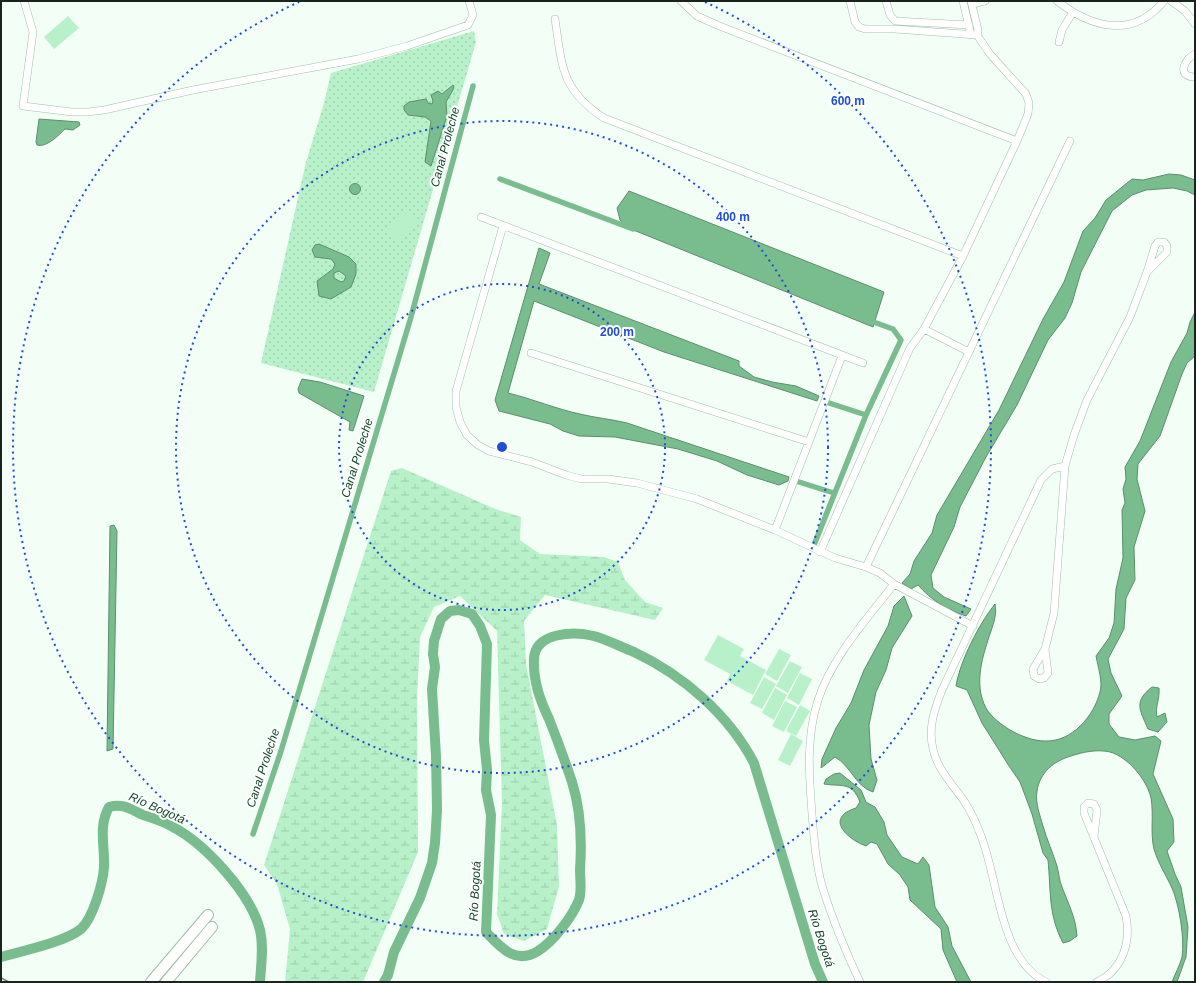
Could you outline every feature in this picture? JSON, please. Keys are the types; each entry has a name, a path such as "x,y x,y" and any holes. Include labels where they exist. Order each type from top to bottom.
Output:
{"main road":[{"path":"151,982 208,915"},
{"path":"166,982 212,927"}],"street":[{"path":"24,1 33,32 23,106 72,112 104,110 193,90 358,59 461,29 468,25 472,20 469,1"},
{"path":"681,1 697,16 717,26 1017,141"},
{"path":"850,1 855,22 859,27 865,29 923,30 974,35"},
{"path":"886,1 890,15 895,21 969,25"},
{"path":"820,552 910,348 924,329 963,256 1017,141 1028,114 1029,103 1026,94 974,35 969,25 963,1"},
{"path":"974,35 978,30 971,2 985,1"},
{"path":"1057,1 1073,12 1098,24 1122,26 1142,19 1152,13 1164,1"},
{"path":"1064,1 1073,12"},
{"path":"1171,1 1185,11 1195,24"},
{"path":"1059,42 1062,30 1073,12"},
{"path":"555,19 562,65 567,80 587,107 604,118 963,256"},
{"path":"1195,54 1185,60 1183,66 1184,72 1195,77"},
{"path":"866,567 1070,142"},
{"path":"481,217 863,363"},
{"path":"503,226 456,391 458,415 467,435 478,445 489,451 532,462 566,475 580,478 608,479 637,483 670,490 698,499 775,530 820,552 880,573 894,584 973,626"},
{"path":"1045,650 1054,613 1065,466 1087,400 1130,317 1148,272"},
{"path":"924,329 969,352"},
{"path":"531,352 809,442"},
{"path":"775,530 842,356"},
{"path":"1046,982 1028,970 1022,962 1005,924 980,833 964,801 940,767 933,751 931,726 933,713 942,690 1041,480 1052,469 1065,466"},
{"path":"860,982 843,944 822,888 814,841 809,753 818,700 830,672 869,616 894,584"},
{"path":"1094,836 1126,916 1129,931 1124,955 1112,971 1097,982"}],"green space":[{"path":"68,16 79,28 54,49 44,37"},
{"path":"474,31 476,42 374,392 261,363 306,162 324,103 331,73"},
{"path":"409,211 419,224 395,241 386,228"},
{"path":"402,468 495,509 521,517 520,540 540,554 604,557 618,562 625,580 645,602 663,608 655,620 545,595 524,621 526,664 557,825 559,887 547,929 524,941 504,934 497,914 502,803 497,631 460,596 434,607 420,637 417,699 418,852 363,982 285,982 290,929 277,884 264,865 391,471"},
{"path":"718,635 744,649 740,656 766,670 753,695 727,681 730,674 704,660"},
{"path":"779,649 791,655 777,681 765,674"},
{"path":"790,661 802,667 788,693 776,686"},
{"path":"800,673 812,679 799,705 787,698"},
{"path":"764,677 776,684 762,709 750,703"},
{"path":"775,688 787,695 774,720 762,713"},
{"path":"785,701 797,707 784,732 772,726"},
{"path":"800,705 810,711 796,736 786,731"},
{"path":"791,734 803,741 790,766 778,760"}],"shaded area":[{"path":"453,85 454,88 446,102 447,116 431,166 425,162 431,121 425,117 408,115 404,110 404,106 409,102 426,99 428,103 432,104 433,101 431,95 438,91 442,94"},
{"path":"39,119 79,122 80,125 73,130 65,129 44,145 37,145 36,142"},
{"path":"1169,174 1181,175 1195,180 1195,195 1187,191 1173,188 1146,190 1132,195 1112,211 1081,272 1072,303 1065,318 1048,340 1017,405 986,457 960,507 954,527 931,575 933,588 944,597 971,609 966,616 952,611 940,604 918,585 911,589 902,583 910,574 914,561 932,533 937,515 999,410 1043,319 1064,282 1083,231 1095,218 1106,200 1132,179 1143,180"},
{"path":"353,184 357,184 359,185 359,193 353,194 350,191 350,187"},
{"path":"629,191 884,292 873,327 626,227 620,220 617,208"},
{"path":"319,244 349,257 356,264 356,274 351,287 331,299 319,296 317,281 333,269 335,264 331,259 315,257 312,250 315,245","holes":["339,271 346,276 344,281 341,282 334,278 334,273"]},
{"path":"539,248 550,253 539,284 739,361 739,366 754,377 796,386 819,396 817,401 664,352 534,301 508,393 571,412 627,423 789,477 788,481 779,485 747,475 717,461 678,449 615,437 579,436 563,431 550,424 499,411 495,400"},
{"path":"1195,312 1195,356 1187,363 1182,374 1160,436 1138,464 1137,479 1145,511 1134,547 1135,580 1126,598 1124,629 1108,659 1111,673 1122,696 1109,714 1109,724 1119,737 1135,740 1155,736 1161,741 1153,774 1173,819 1174,842 1167,851 1181,887 1188,927 1186,957 1177,982 1172,982 1182,957 1183,941 1181,922 1175,895 1154,849 1152,837 1151,798 1149,791 1136,770 1117,755 1110,752 1095,751 1085,752 1059,761 1049,768 1041,778 1037,791 1038,809 1057,866 1061,884 1073,917 1077,936 1070,941 1063,943 1052,912 1048,860 1043,853 1032,814 1020,782 982,723 967,690 956,686 958,676 971,643 995,604 995,618 982,659 980,679 982,698 990,714 1014,732 1032,739 1045,741 1055,740 1073,732 1093,710 1101,688 1096,656 1109,638 1114,623 1116,589 1123,558 1122,510 1125,503 1123,489 1126,479 1125,467 1140,441 1171,362 1187,333"},
{"path":"302,379 320,382 364,396 353,431 349,430 350,422 299,393 298,389"},
{"path":"114,525 117,531 113,749 107,751 110,526"},
{"path":"904,596 912,616 892,648 886,670 876,692 869,725 871,759 877,780 873,792 857,781 845,765 835,757 821,768 822,759 836,728 851,703 864,670 888,626 894,606"},
{"path":"1152,687 1159,688 1157,717 1165,713 1167,722 1158,732 1148,729 1140,706 1142,697"},
{"path":"840,773 861,790 866,802 875,807 884,822 887,835 902,857 918,864 923,857 929,865 935,907 948,927 952,946 971,982 957,982 943,950 941,929 910,900 908,887 900,875 888,864 877,844 871,842 866,846 859,843 846,834 842,828 840,823 841,817 846,812 856,808 860,802 854,791 846,786 824,784 826,779 834,774"}],"waterway":[{"name":"Canal Proleche","path":"253,834 281,751 411,317 473,86"},
{"path":"500,179 633,229"},
{"path":"814,545 866,415 901,340 893,329 868,320"},
{"path":"826,402 866,415"},
{"path":"799,482 834,493"},
{"name":"Río Bogotá","path":"384,982 388,975 394,952 420,898 432,863 437,810 436,756 432,689 435,667 433,654 434,641 441,619 450,611 459,610 472,614 480,626 487,644 484,740 487,770 486,790 491,815 486,932 509,953 523,956 530,955 544,947 556,935 567,921 579,900 581,889 581,836 577,803 567,766 538,690 534,659 536,650 541,643 548,639 566,634 586,634 604,639 634,652 670,672 703,698 732,729 744,745 754,763 815,964 823,982"},
{"name":"Río Bogotá","path":"1,957 43,946 74,934 81,929 90,917 97,900 103,874 103,829 106,814 109,807 122,806 171,826 184,834 212,857 237,886 255,916 260,930 262,949 260,982"},
{"path":"1,978 9,982"}]}
